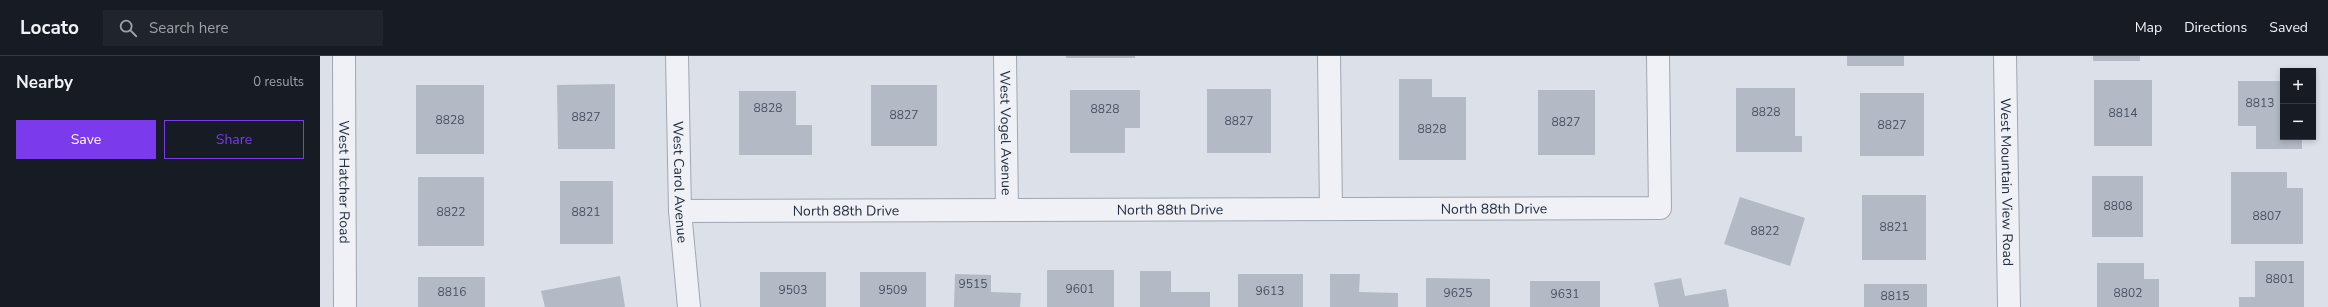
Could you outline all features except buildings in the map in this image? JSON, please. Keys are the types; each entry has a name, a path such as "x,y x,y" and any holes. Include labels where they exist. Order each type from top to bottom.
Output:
{"street":[{"name":"West Hatcher Road","path":"344,56 345,307"},
{"name":"West Carol Avenue","path":"677,56 680,211 689,307"},
{"name":"West Vogel Avenue","path":"1005,56 1007,210"},
{"path":"1329,56 1331,208"},
{"name":"North 88th Drive","path":"680,211 1660,208 1658,56"},
{"name":"West Mountain View Road","path":"2005,56 2009,307"}]}
